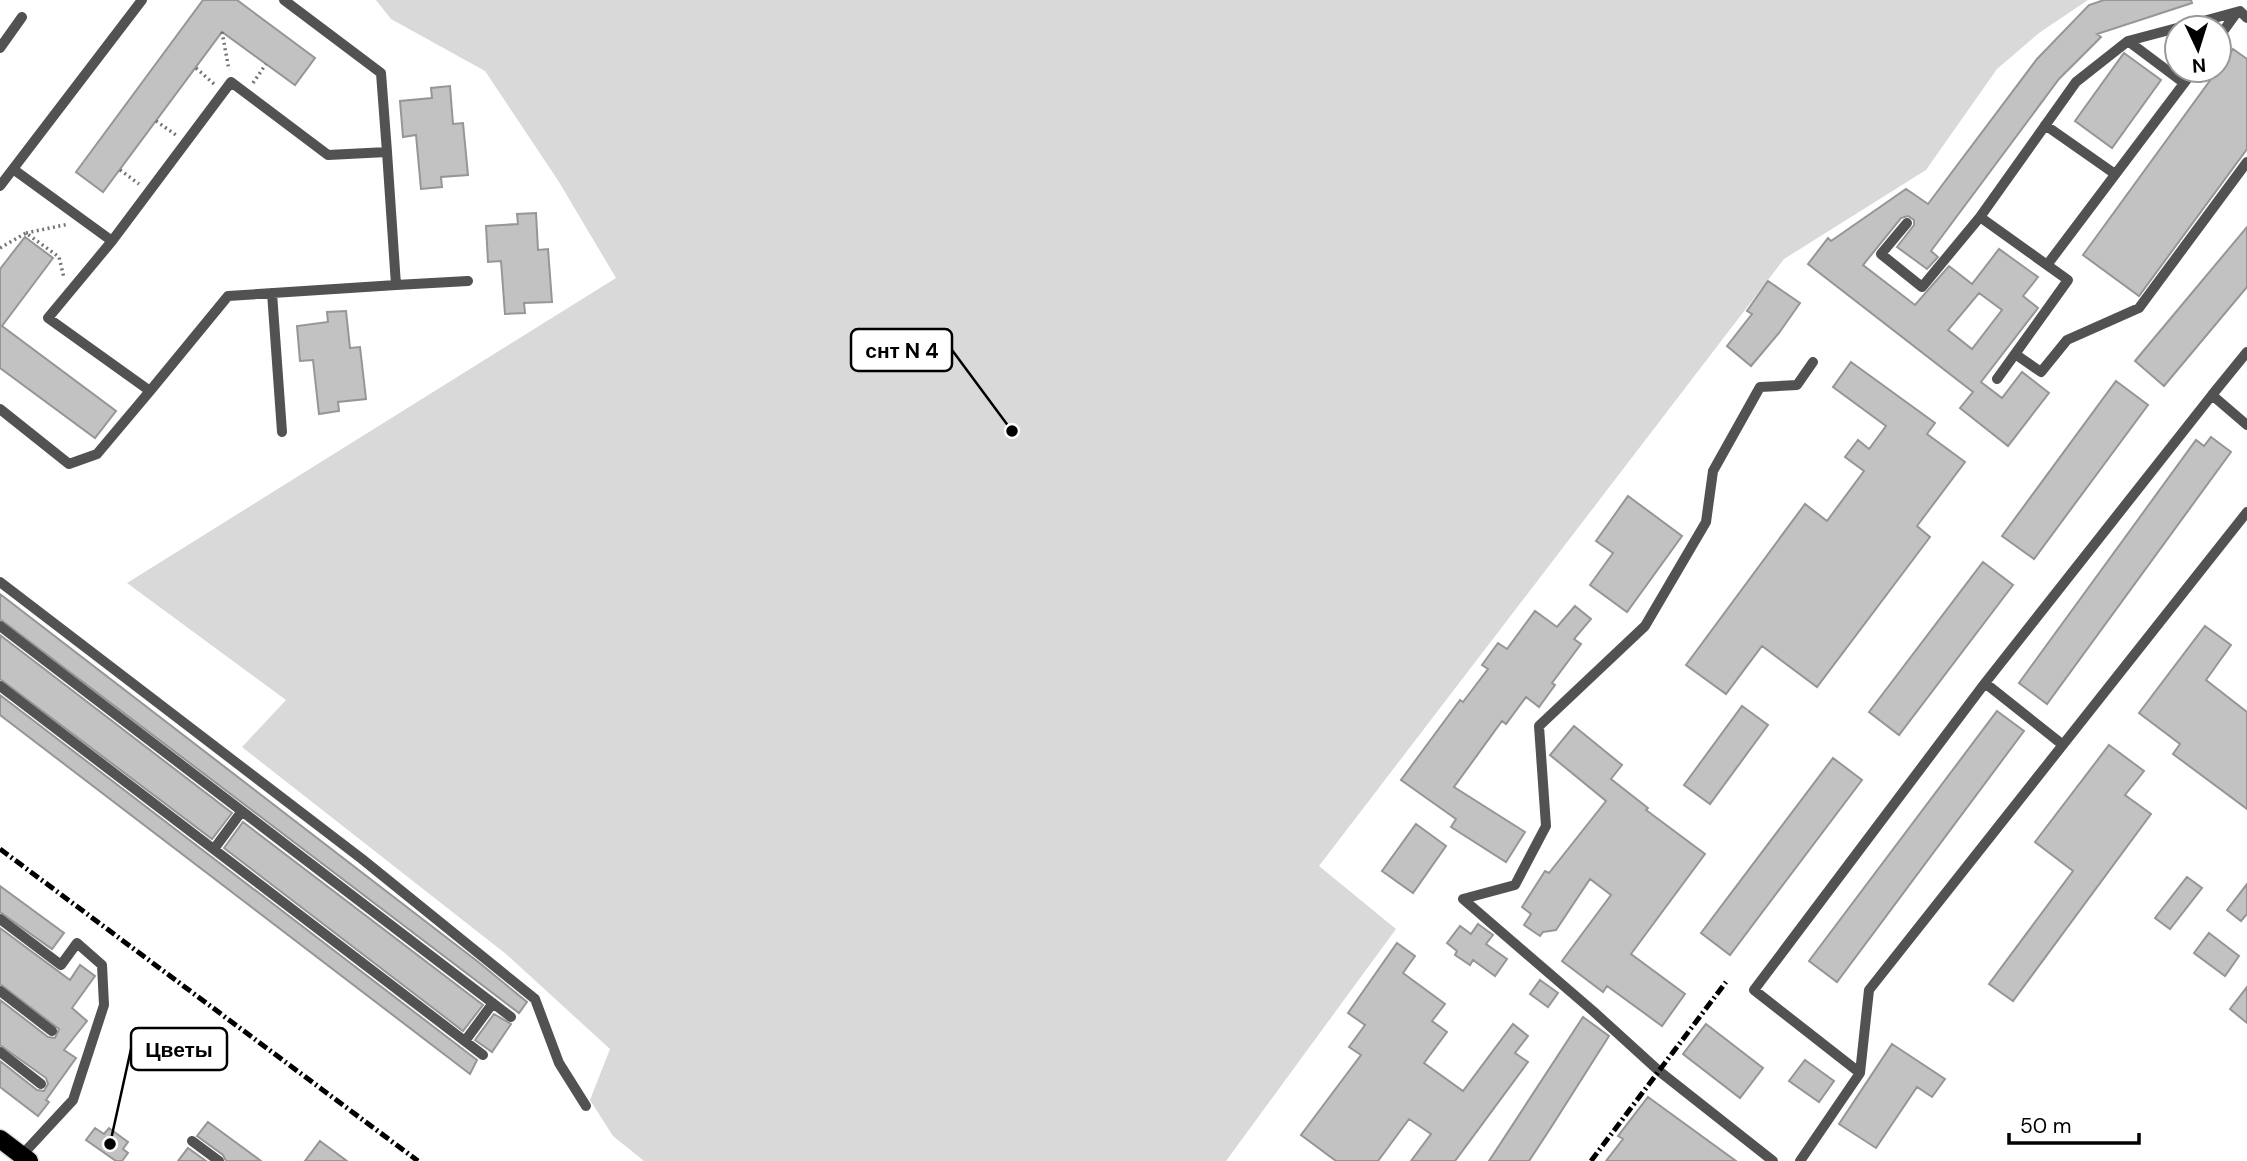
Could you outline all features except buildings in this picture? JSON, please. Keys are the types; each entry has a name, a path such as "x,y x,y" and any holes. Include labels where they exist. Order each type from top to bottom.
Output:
{"main road":[{"path":"0,1139 26,1158"}],"lane":[{"path":"0,186 142,0"},
{"path":"284,0 381,73 396,285"},
{"path":"0,47 22,17"},
{"path":"1907,223 1881,254 1922,287 1980,217 2076,82 2128,41 2163,32"},
{"path":"2128,41 2163,67"},
{"path":"150,391 48,318 112,240 231,82 328,155 387,152"},
{"path":"2047,265 2183,84"},
{"path":"2045,125 2115,174"},
{"path":"2015,354 2041,372 2067,340 2139,308 2247,162"},
{"path":"13,169 112,240"},
{"path":"1980,217 2068,280 1997,379"},
{"path":"0,409 69,464 97,454 228,296 468,281"},
{"path":"272,293 282,432"},
{"path":"1860,1073 1754,990 1985,683 2247,352"},
{"path":"1773,1161 1659,1071 1463,898 1515,885 1546,826 1539,726 1645,626 1706,522 1713,471 1760,387 1797,385 1813,362"},
{"path":"2212,395 2247,425"},
{"path":"1800,1161 1860,1073 1869,990 2247,512"},
{"path":"0,582 362,859 535,999 559,1063 586,1106"},
{"path":"0,626 512,1017"},
{"path":"1985,683 2063,745"},
{"path":"0,686 483,1055"},
{"path":"214,849 242,811"},
{"path":"0,919 61,965 77,943 102,965 104,1004 73,1100 26,1158"},
{"path":"0,991 52,1031"},
{"path":"465,1041 493,1003"},
{"path":"0,1052 41,1084"},
{"path":"191,1141 219,1161"}],"path":[{"path":"222,32 231,82"},
{"path":"246,93 266,64"},
{"path":"196,68 223,92"},
{"path":"156,121 186,142"},
{"path":"120,170 127,175"},
{"path":"0,248 26,233 85,221"},
{"path":"26,233 59,257 68,294"}],"shaded area":[{"path":"376,0 2088,0 2039,33 1997,69 1926,170 1784,259 1319,866 1396,929 1226,1161 644,1161 613,1136 590,1100 610,1049 506,954 242,747 286,700 127,583 616,278 559,182 485,71 391,19"}],"railway":[{"path":"0,849 418,1161"},
{"path":"1591,1161 1726,982"}],"place":[{"name":"снт N 4","path":"1012,431"},
{"name":"Цветы","path":"110,1144"}]}
